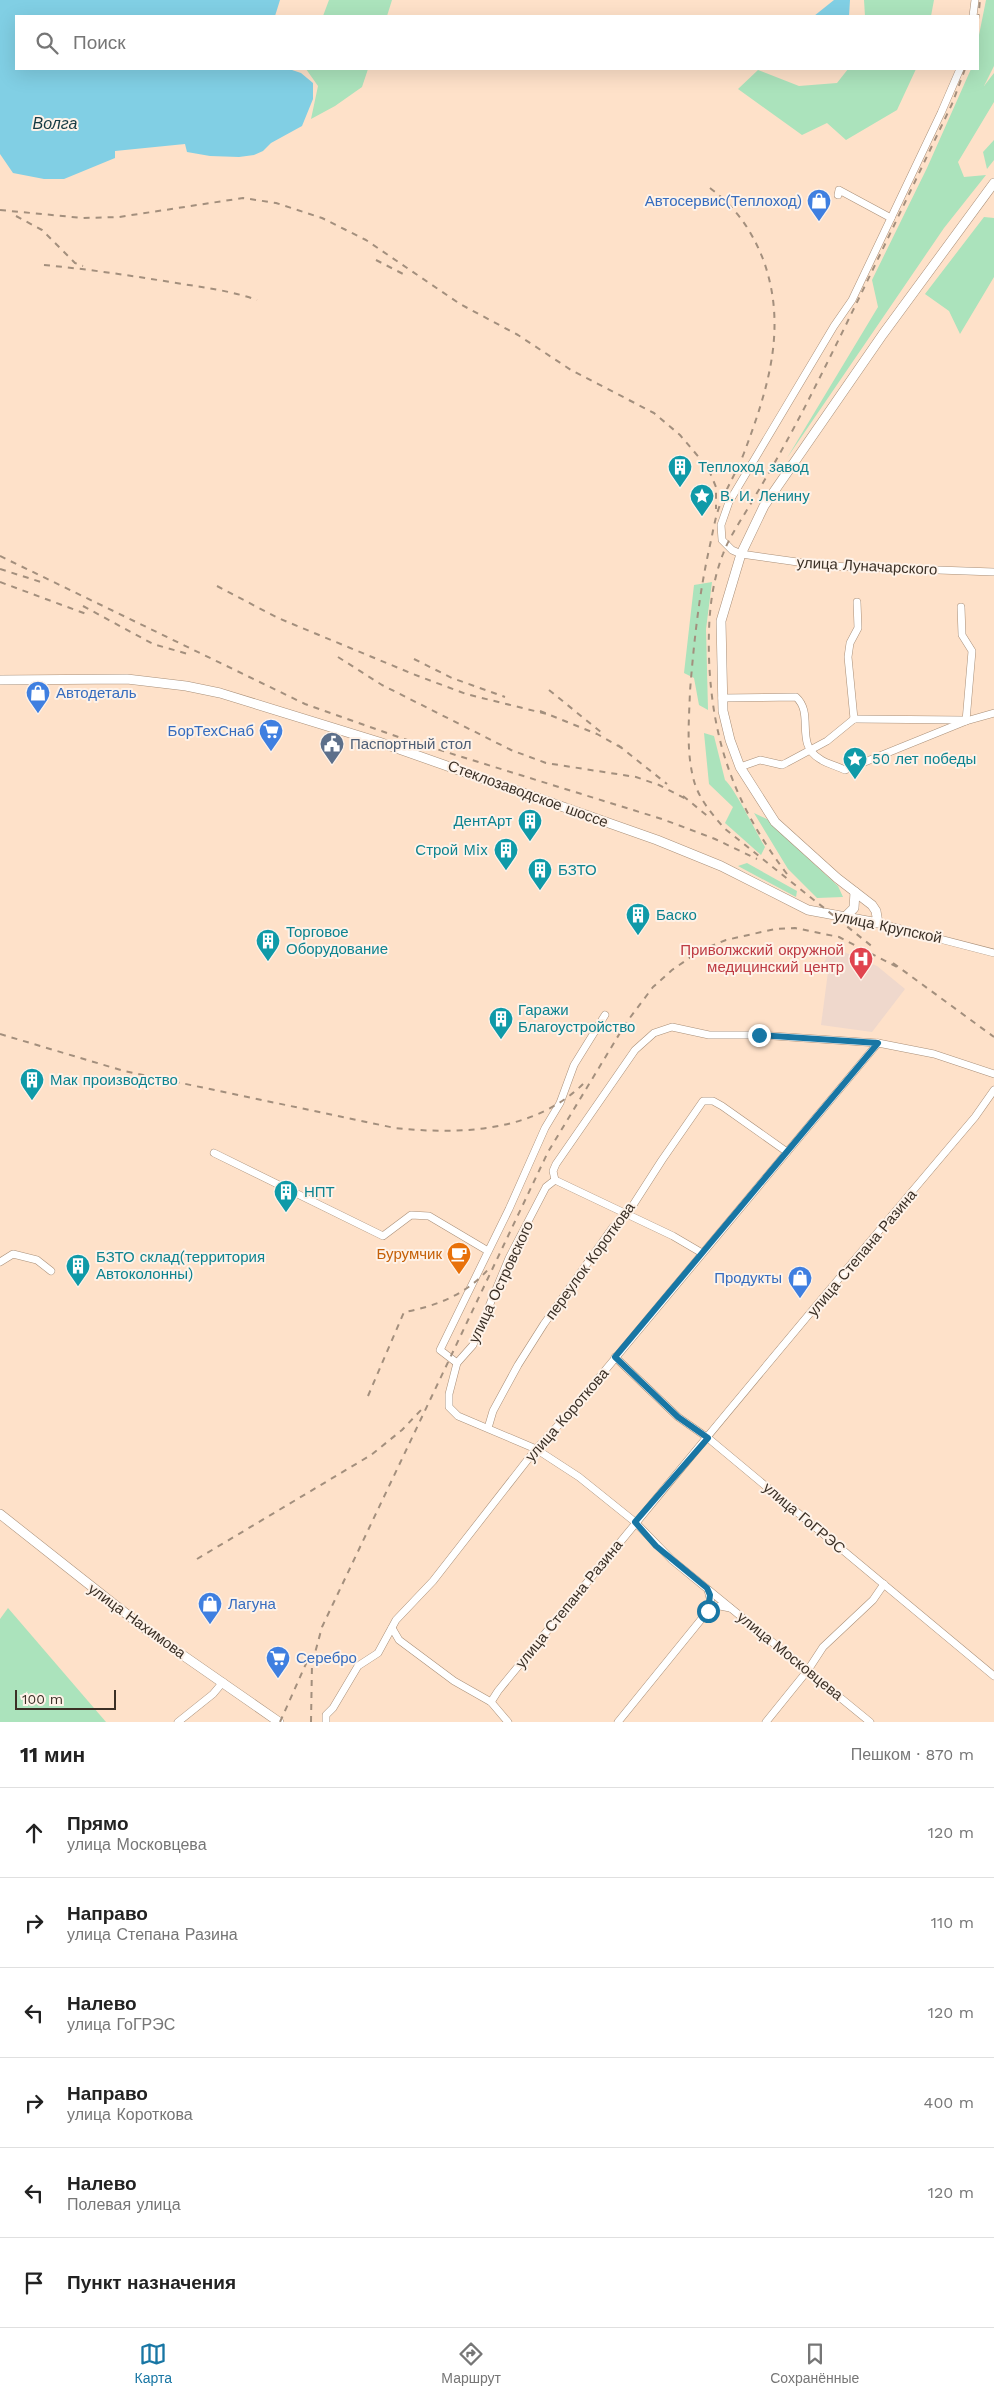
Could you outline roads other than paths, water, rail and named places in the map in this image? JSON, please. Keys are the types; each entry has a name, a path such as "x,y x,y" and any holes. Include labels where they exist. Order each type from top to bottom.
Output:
{"main road":[{"path":"878,923 876,911 775,822 740,767 726,728 722,698 722,621 741,554 764,506 883,334 994,183"},
{"name":"Стеклозаводское шоссе","path":"0,680 127,679 179,685 220,693 379,742 656,840 720,866 782,899"},
{"path":"844,918 854,908 855,892"},
{"name":"улица Крупской","path":"782,899 814,912 878,923"},
{"name":"улица Нахимова","path":"0,1514 141,1626 279,1722"}],"street":[{"path":"972,15 975,0"},
{"path":"741,554 732,550 722,540 721,525 729,502 852,300 960,70"},
{"path":"838,195 839,190 891,218"},
{"name":"улица Луначарского","path":"741,554 826,566 994,572"},
{"path":"854,719 848,657 850,643 858,628 857,602"},
{"path":"960,607 962,635 972,651 966,720"},
{"path":"722,698 796,697 802,702 805,710 805,740 810,750 819,759 844,770 966,720 994,713"},
{"path":"740,767 760,760 782,765 826,741 854,719 966,720"},
{"name":"улица Крупской","path":"878,923 994,953"},
{"path":"457,1363 440,1350 545,1128 560,1103 574,1065 605,1015"},
{"name":"улица Островского","path":"449,1407 449,1394 457,1363 473,1345 509,1258 546,1187 555,1180 553,1171 556,1164 635,1050 646,1038 672,1027 709,1035 759,1035 878,1043"},
{"path":"878,1043 934,1054 994,1074"},
{"name":"улица Короткова","path":"326,1722 326,1715 333,1708 358,1666 378,1653 401,1614 433,1581 536,1449 878,1043"},
{"name":"улица Степана Разина","path":"491,1702 516,1668 611,1556 635,1522 708,1438 975,1117 994,1090"},
{"name":"переулок Короткова","path":"488,1428 493,1411 544,1324 607,1234 618,1221 626,1216 662,1160 704,1101 713,1101 722,1106 787,1152"},
{"path":"214,1153 383,1236 411,1215 429,1216 488,1251"},
{"path":"555,1180 626,1216 673,1236 702,1253"},
{"path":"0,1262 13,1254 37,1260 51,1272"},
{"name":"улица ГоГРЭС","path":"615,1357 678,1417 708,1438 994,1676"},
{"name":"улица Московцева","path":"449,1407 458,1416 536,1449 579,1476 635,1522 656,1546 870,1722"},
{"path":"766,1722 808,1670 823,1647 879,1594 884,1584"},
{"path":"618,1722 708,1611 710,1595 707,1588"},
{"name":"улица Московцева","path":"708,1611 720,1606 733,1609"},
{"path":"392,1628 399,1640 460,1685 491,1702 508,1722"},
{"path":"178,1722 213,1694 223,1682"}],"water":[{"name":"Волга","path":"0,0 280,0 275,15 15,15 15,70 292,70 301,73 313,83 313,99 302,126 254,155 239,157 210,156 187,152 185,144 115,151 115,158 64,179 44,179 13,173 0,154"},
{"path":"834,0 850,0 849,15 815,15"}],"railway":[{"path":"978,15 980,0"},
{"path":"787,874 769,849 741,799 730,773 715,718 709,658 709,632 715,579 729,540 770,472 848,320 952,104 965,70"},
{"path":"710,188 728,203 742,220 763,259 774,309 774,333 772,358 761,405 744,453 718,510 706,563 697,618 690,691 689,736 691,770 696,788 724,828 874,948"},
{"path":"0,210 83,218 119,217 243,198 276,203 322,218 366,240 460,304 518,335 571,370 654,413 680,435 708,468 716,487 716,509"},
{"path":"16,216 42,230 75,263 83,266"},
{"path":"376,260 407,276"},
{"path":"44,265 107,272 203,287 257,300"},
{"path":"0,556 305,704 401,738 662,819 715,839 757,859"},
{"path":"0,569 41,582"},
{"path":"0,582 89,615"},
{"path":"217,586 278,618 413,674 466,694 547,714"},
{"path":"83,606 153,644 188,654"},
{"path":"338,657 382,685 511,750 546,763 636,777 659,785 688,800"},
{"path":"414,659 452,678 505,697"},
{"path":"549,690 602,733"},
{"path":"540,711 597,734 622,748"},
{"path":"618,745 667,784"},
{"path":"683,796 710,818"},
{"path":"311,1722 312,1664 322,1627 548,1152 626,1023 653,987 672,970 701,950 726,940 775,929 795,928 839,937 899,968"},
{"path":"893,963 994,1037"},
{"path":"0,1034 124,1071 395,1128 420,1130 472,1130 522,1120 546,1110 567,1097 587,1080"},
{"path":"368,1396 404,1312 429,1306 452,1297 473,1284 491,1266"},
{"path":"197,1559 371,1455 402,1430 421,1410"},
{"path":"280,1722 309,1657"}],"place":[{"name":"Автосервис(Теплоход)","path":"819,222"},
{"name":"Теплоход завод","path":"680,488"},
{"name":"В. И. Ленину","path":"702,517"},
{"name":"Автодеталь","path":"38,714"},
{"name":"БорТехСнаб","path":"271,752"},
{"name":"Паспортный стол","path":"332,765"},
{"name":"50 лет победы","path":"855,780"},
{"name":"ДентАрт","path":"530,842"},
{"name":"Строй Mix","path":"506,871"},
{"name":"БЗТО","path":"540,891"},
{"name":"Баско","path":"638,936"},
{"name":"Торговое Оборудование","path":"268,962"},
{"name":"Приволжский окружной медицинский центр","path":"861,980"},
{"name":"Гаражи Благоустройство","path":"501,1040"},
{"name":"Мак производство","path":"32,1101"},
{"name":"НПТ","path":"286,1213"},
{"name":"Бурумчик","path":"459,1275"},
{"name":"БЗТО склад(территория Автоколонны)","path":"78,1287"},
{"name":"Продукты","path":"800,1299"},
{"name":"Лагуна","path":"210,1625"},
{"name":"Серебро","path":"278,1679"}]}
